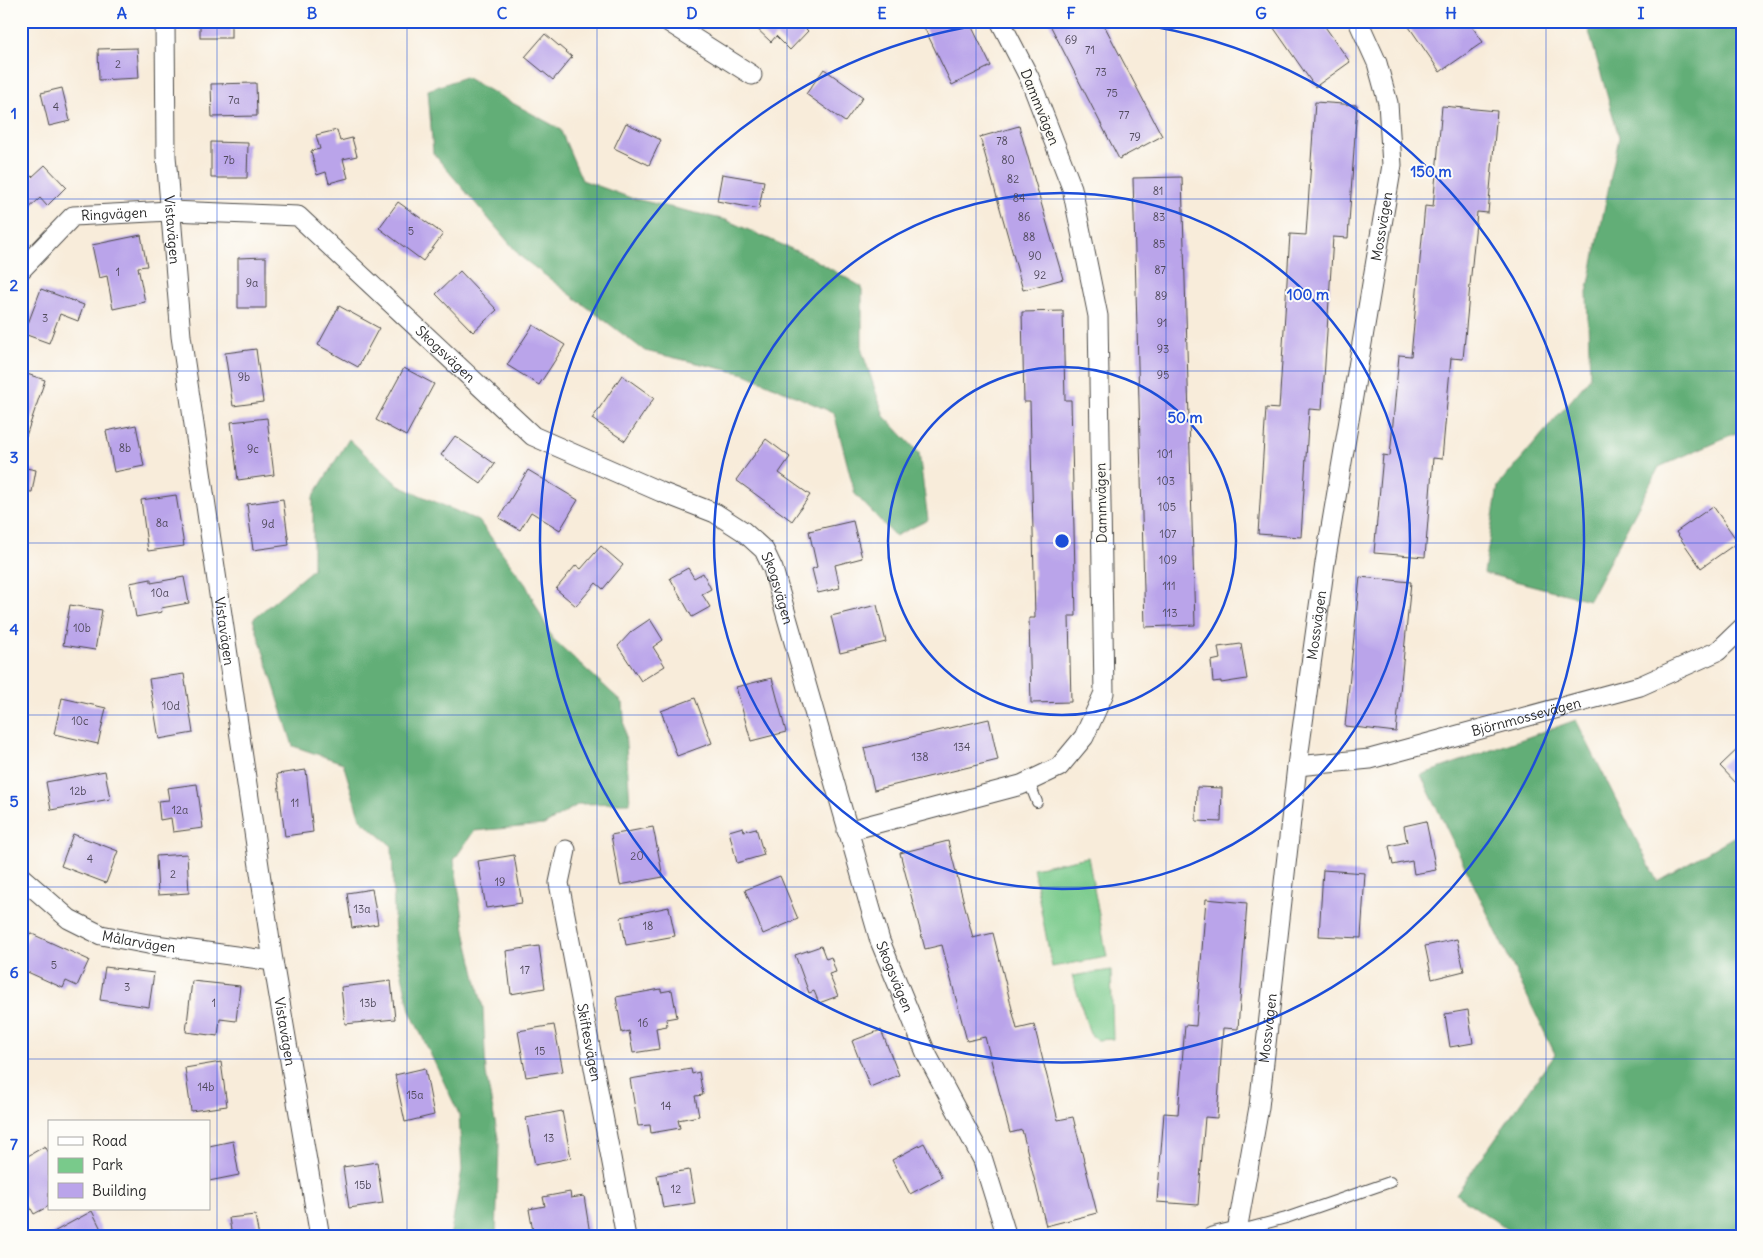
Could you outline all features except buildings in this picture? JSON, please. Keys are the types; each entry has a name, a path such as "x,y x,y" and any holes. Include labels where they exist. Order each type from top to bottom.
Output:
{"street":[{"name":"Vistavägen","path":"165,21 166,156 181,336 273,961 320,1237"},
{"path":"667,21 752,75"},
{"name":"Dammvägen","path":"847,831 1021,786 1029,782 1059,766 1084,737 1104,694 1098,316 1072,188 1029,77 1000,21"},
{"name":"Mossvägen","path":"1239,1234 1259,1107 1297,766 1325,563 1392,164 1388,103 1377,63 1358,21"},
{"name":"Ringvägen","path":"21,270 73,216 170,212"},
{"name":"Skogsvägen","path":"170,212 298,216 534,436 715,514 743,531 764,550 773,569 880,941 926,1053 983,1160 1007,1237"},
{"name":"Björnmossevägen","path":"1297,766 1370,759 1640,686 1718,651 1742,628"},
{"name":"Skiftesvägen","path":"566,850 559,883 626,1237"},
{"name":"Målarvägen","path":"21,877 69,919 100,935 148,944 273,961"},
{"path":"1212,1237 1239,1234"}],"lane":[{"path":"1029,782 1037,802"},
{"path":"1239,1234 1390,1182"}],"green space":[{"path":"1586,21 1742,21 1742,432 1733,434 1659,467 1589,600 1484,573 1498,486 1590,378 1587,293 1619,137"},
{"path":"465,77 560,129 582,180 631,198 726,220 810,257 862,287 862,351 884,416 919,453 928,520 895,536 855,494 834,413 745,374 645,351 521,257 433,153 428,90"},
{"path":"349,439 399,486 479,521 526,585 552,638 623,703 630,803 579,804 544,825 474,831 454,860 466,936 483,1008 486,1074 499,1143 496,1237 450,1237 462,1170 459,1114 410,1011 395,944 392,846 360,819 343,763 293,746 253,619 313,569 313,497"},
{"path":"1576,720 1657,881 1742,832 1742,1237 1519,1237 1456,1194 1555,1054 1421,775"},
{"path":"1088,857 1107,957 1052,967 1033,868"},
{"path":"1111,970 1113,1039 1097,1040 1090,1034 1072,976"}]}
